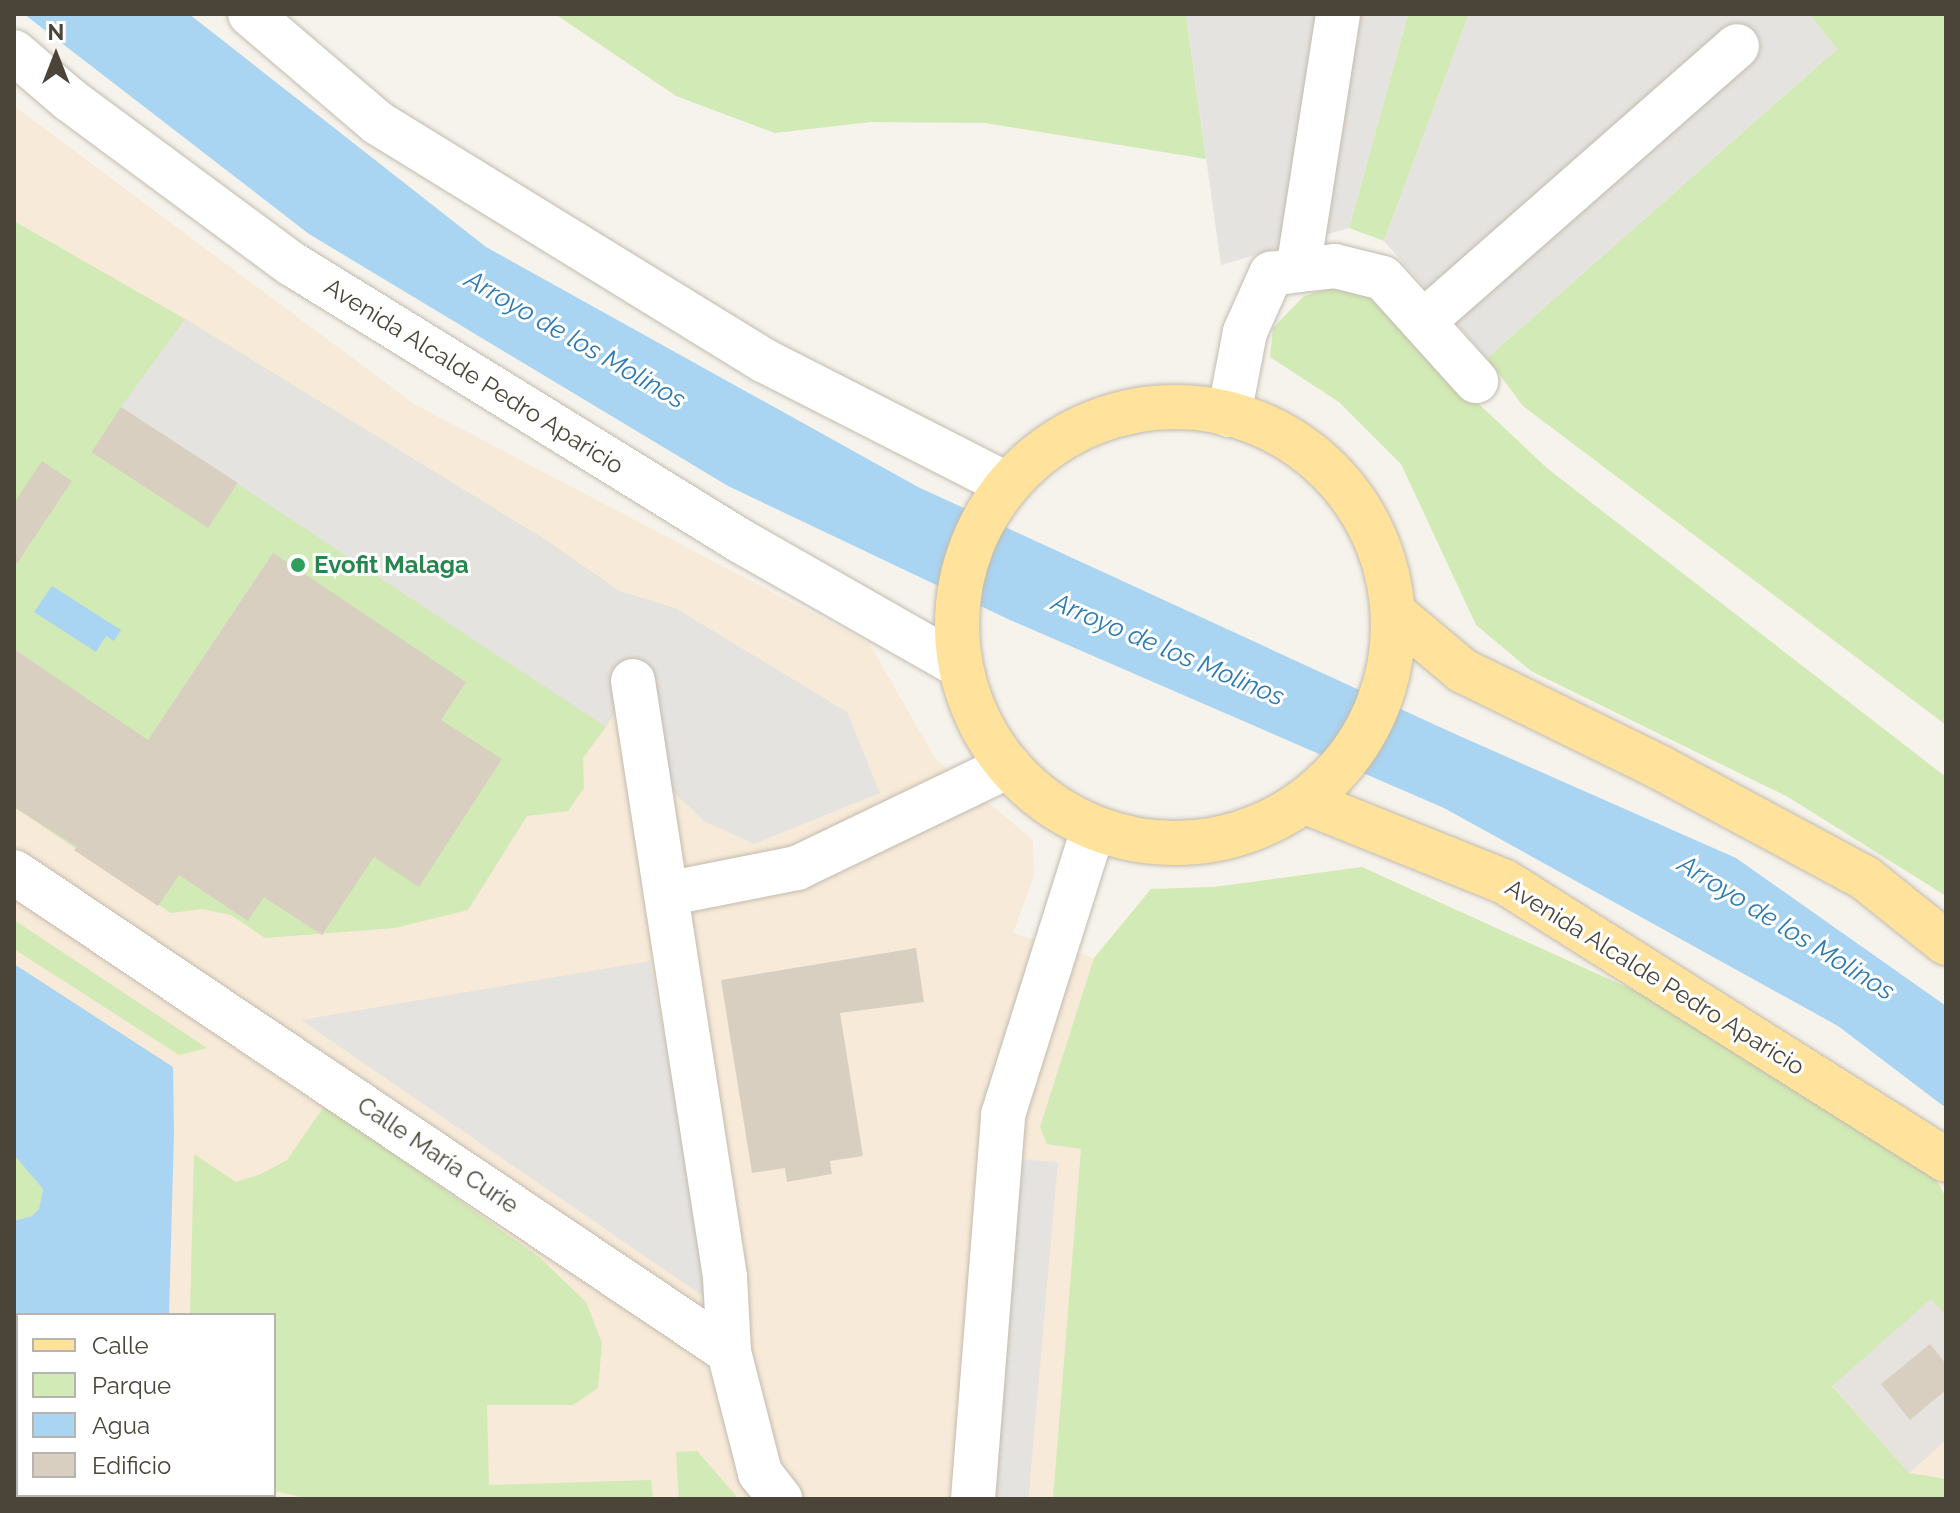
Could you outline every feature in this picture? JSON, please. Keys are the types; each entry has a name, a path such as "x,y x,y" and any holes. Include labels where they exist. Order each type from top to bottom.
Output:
{"main road":[{"path":"1208,408 1229,415 1279,432 1338,478 1379,540 1395,614 1387,685 1357,751 1306,802 1240,836 1166,845 1093,830 1030,792 983,734 958,665 956,601 972,539 1006,484 1063,436 1133,410 1208,408"},
{"path":"1395,614 1463,671 1659,767 1865,878 1946,943"},
{"name":"Avenida Alcalde Pedro Aparicio","path":"1306,802 1505,882 1946,1160"}],"street":[{"path":"250,14 378,123 765,361 1006,484"},
{"path":"1298,270 1338,14"},
{"path":"1423,322 1737,46"},
{"name":"Avenida Alcalde Pedro Aparicio","path":"14,52 70,100 292,264 739,540 958,665"},
{"path":"1229,415 1245,332 1271,274 1298,270 1335,266 1383,278 1476,381"},
{"path":"633,681 725,1277 729,1352 760,1473 780,1499"},
{"path":"666,894 797,868 1009,766"},
{"path":"973,1499 1003,1115 1093,830"},
{"name":"Calle María Curie","path":"14,872 729,1352"}],"shaded area":[{"path":"1186,14 1408,14 1349,228 1221,265"},
{"path":"1469,14 1809,14 1837,49 1487,358 1384,241"},
{"path":"14,106 414,404 869,643 935,758 1033,840 1034,876 1013,933 1094,958 1151,889 1214,887 1362,867 1946,1197 1946,1499 14,1499"},
{"path":"185,319 544,539 619,591 677,609 847,712 880,793 754,844 704,821 670,789 633,681 606,727 121,407"},
{"path":"650,961 713,1303 301,1020"},
{"path":"1021,1159 1058,1162 1028,1499 991,1499"},
{"path":"1931,1298 1946,1315 1946,1440 1909,1473 1832,1385"}],"green space":[{"path":"555,14 1186,14 1206,159 985,123 871,122 775,133 676,96"},
{"path":"1408,14 1469,14 1384,241 1349,228"},
{"path":"1809,14 1946,14 1946,725 1523,406 1487,358 1837,49"},
{"name":"Evofit Malaga","path":"14,221 185,319 544,539 619,591 677,609 606,727 583,758 584,788 568,811 527,816 468,910 395,928 265,938 231,915 202,909 171,913 14,807"},
{"path":"1344,284 1379,292 1464,390 1548,469 1946,777 1946,896 1788,797 1531,671 1476,625 1401,464 1339,402 1270,357 1273,328 1304,296"},
{"path":"1362,867 1655,1000 1934,1176 1946,1197 1946,1315 1931,1299 1832,1386 1909,1473 1946,1479 1946,1499 1053,1499 1081,1149 1047,1144 1040,1127 1094,958 1151,889 1214,887"},
{"path":"14,920 207,1048 179,1055 14,949"},
{"path":"325,1105 539,1257 586,1302 602,1343 598,1388 573,1405 487,1405 489,1485 651,1480 653,1499 310,1499 276,1491 276,1313 190,1313 194,1154 236,1182 261,1174 287,1160"},
{"path":"14,1155 43,1189 39,1209 32,1216 14,1221"},
{"path":"697,1451 739,1499 679,1499 676,1452"}],"water":[{"name":"Arroyo de los Molinos","path":"24,14 189,14 486,247 918,487 1455,734 1736,858 1946,1006 1946,1108 1838,1026 1444,808 1010,620 728,486 309,234"},
{"path":"52,586 121,630 114,641 106,636 96,652 34,612"},
{"path":"14,964 173,1067 174,1132 169,1313 16,1313 16,1386 14,1221 32,1216 39,1209 43,1189 14,1155"},
{"path":"14,1466 16,1497 128,1497 123,1499 14,1499"}],"building":[{"path":"121,407 238,483 208,528 92,452"},
{"path":"42,461 72,481 14,568 14,503"},
{"path":"273,553 466,682 441,720 502,759 419,887 374,857 322,935 264,897 248,921 179,875 158,906 74,850 77,847 14,807 14,649 148,740"},
{"path":"916,948 924,1002 840,1013 863,1156 830,1161 832,1174 787,1182 785,1168 752,1173 721,980"},
{"path":"1930,1344 1946,1364 1946,1390 1910,1420 1881,1384"}],"place":[{"name":"Evofit Malaga","path":"298,565"}]}
